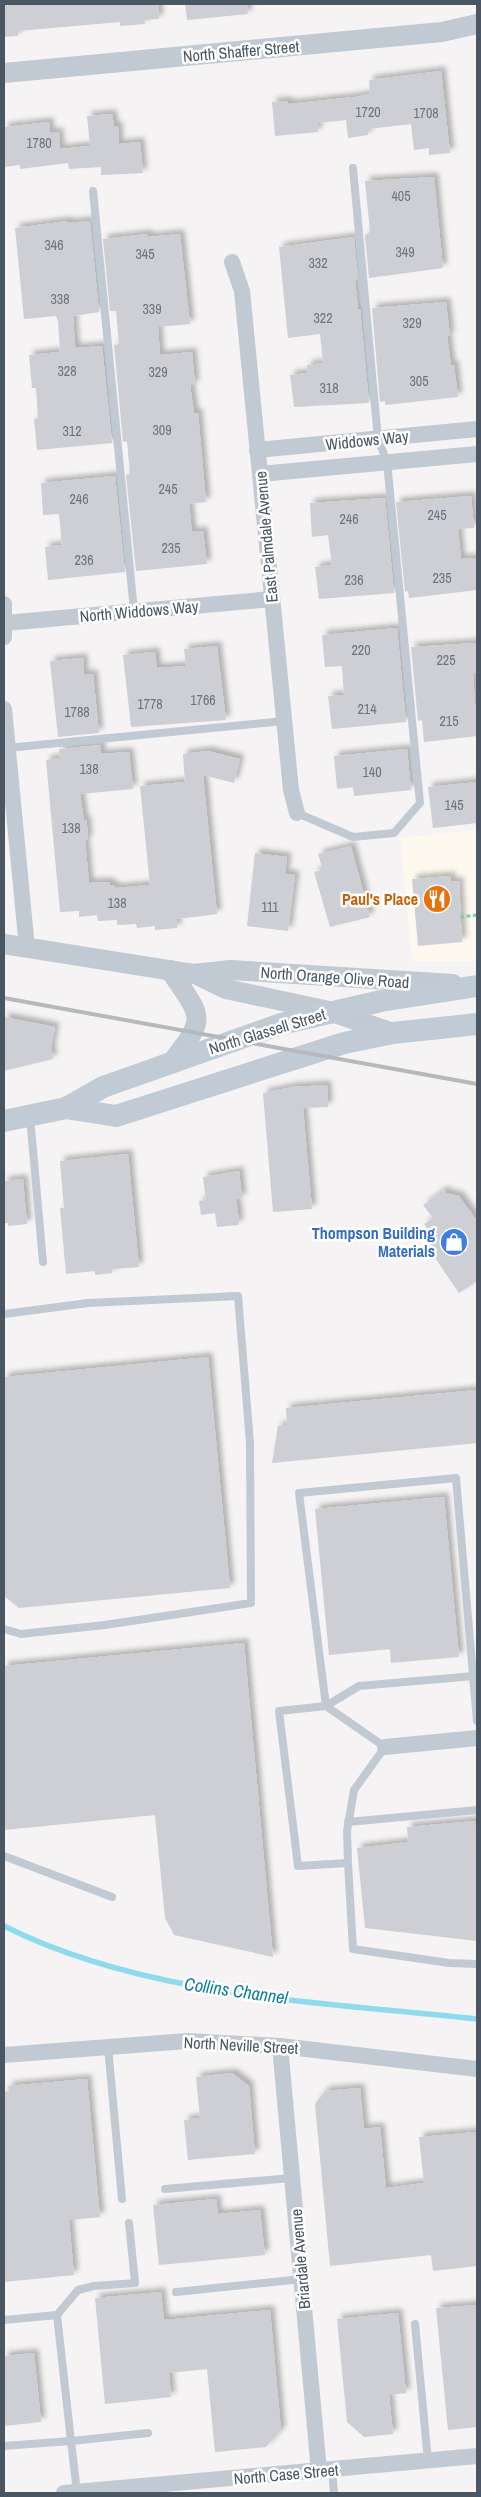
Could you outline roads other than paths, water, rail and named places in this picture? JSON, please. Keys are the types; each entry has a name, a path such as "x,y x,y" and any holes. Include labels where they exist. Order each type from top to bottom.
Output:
{"main road":[{"name":"North Glassell Street","path":"4,1121 66,1108 103,1087 281,1024 329,1011 477,986"},
{"name":"North Glassell Street","path":"66,1108 116,1116 308,1053 393,1033 477,1024"}],"street":[{"name":"North Shaffer Street","path":"4,73 442,32 477,24"},
{"name":"East Palmdale Avenue","path":"232,262 242,291 291,790 297,813"},
{"name":"Widdows Way","path":"257,450 477,429"},
{"name":"Widdows Way","path":"260,474 477,454"},
{"name":"North Widdows Way","path":"5,630 134,612 272,599"},
{"path":"4,604 5,630"},
{"path":"4,709 27,948"},
{"name":"North Orange Olive Road","path":"4,944 193,974 226,988 329,1011 393,1033"},
{"path":"170,970 195,1009 198,1019 192,1037 171,1063"},
{"name":"North Orange Olive Road","path":"193,974 231,970 477,986"},
{"path":"385,1747 477,1738"},
{"name":"North Neville Street","path":"4,2055 187,2040 280,2046 477,2069"},
{"name":"Briardale Avenue","path":"280,2046 302,2279 326,2470"},
{"name":"North Case Street","path":"70,2493 162,2489 326,2470 477,2456"}],"lane":[{"path":"297,813 352,837 394,832 420,802 387,462 378,439 353,168"},
{"path":"94,191 134,612"},
{"path":"7,748 284,721"},
{"path":"30,1117 43,1262"},
{"path":"4,1314 88,1303 238,1296 250,1444 251,1583 251,1603 105,1625 21,1634 4,1630"},
{"path":"477,1722 456,1478 299,1493 326,1706 385,1747 354,1790 348,1822 348,1863 353,1949 449,1963 477,1964"},
{"path":"348,1863 298,1866 280,1711 326,1706 359,1686 474,1676"},
{"path":"348,1822 477,1810"},
{"path":"4,1856 112,1897"},
{"path":"108,2047 122,2199"},
{"path":"165,2189 292,2178"},
{"path":"4,2320 57,2315 78,2290 94,2286 135,2283 129,2223"},
{"path":"176,2292 302,2279"},
{"path":"57,2315 71,2441 70,2493"},
{"path":"415,2324 428,2461"},
{"path":"4,2446 148,2433"},
{"path":"326,2470 334,2493"}],"waterway":[{"name":"Collins Channel","path":"4,1926 58,1950 116,1968 175,1982 235,1993 296,2001 477,2019"}],"railway":[{"path":"4,998 477,1084"}],"place":[{"name":"Paul's Place","path":"437,899"},
{"name":"Thompson Building Materials","path":"454,1242"}]}
